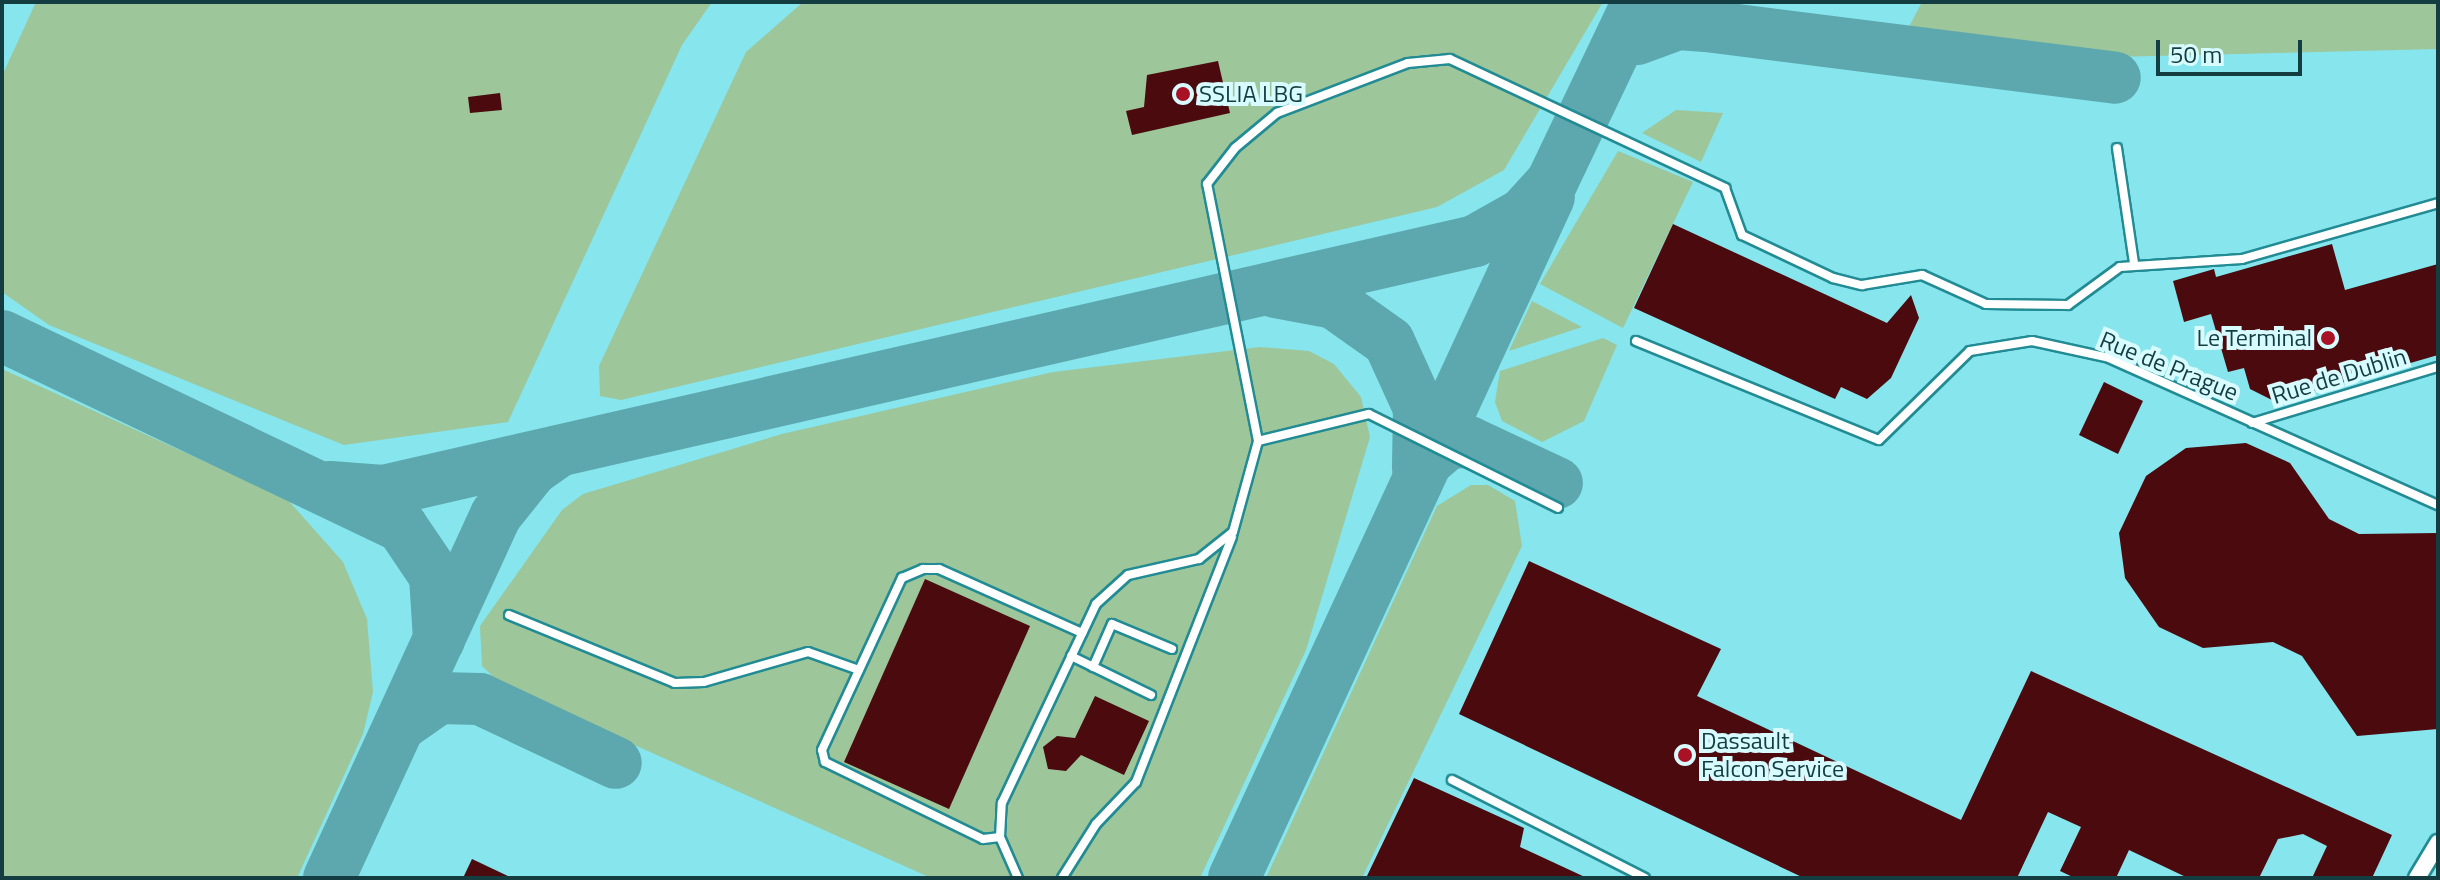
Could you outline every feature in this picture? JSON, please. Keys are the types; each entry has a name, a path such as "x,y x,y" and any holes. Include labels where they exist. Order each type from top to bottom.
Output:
{"street":[{"path":"2417,878 2438,843"}],"lane":[{"path":"1062,878 1096,824 1136,782 1233,532 1258,441 1207,184 1235,148 1277,113 1428,58 1450,59 1725,188 1742,235 1833,278 1862,285 1922,275 1986,304 2068,305 2134,263 2242,259 2438,203"},
{"path":"2117,148 2134,263"},
{"name":"Rue de Prague","path":"1636,341 1879,440 1970,351 2032,341 2109,358 2438,505"},
{"name":"Rue de Dublin","path":"2252,423 2438,367"},
{"path":"1258,441 1369,414 1558,508"},
{"path":"1018,878 1000,837 1002,803 1082,633 1110,585 1199,559 1233,532"},
{"path":"1000,837 983,839 825,762 822,750 902,578 923,569 939,569 1082,633"},
{"path":"509,615 675,683 704,682 808,652 859,670"},
{"path":"1093,667 1112,624 1172,649"},
{"path":"1071,656 1151,695"},
{"path":"1452,780 1640,877"}],"green space":[{"path":"36,2 712,2 682,45 508,422 344,445 49,325 2,292 2,76"},
{"path":"803,2 1603,2 1504,170 1437,207 621,400 600,396 599,366 746,52"},
{"path":"1922,2 2438,2 2438,49 2112,57 1908,29"},
{"path":"1676,110 1723,113 1701,162 1642,133"},
{"path":"1618,151 1693,182 1623,328 1540,284"},
{"path":"1532,301 1582,327 1509,351"},
{"path":"1603,338 1617,345 1584,421 1542,442 1502,421 1495,402 1500,371"},
{"path":"1260,347 1309,351 1334,364 1361,397 1370,437 1306,650 1200,878 931,878 503,686 482,666 480,626 562,510 583,494 782,434 1053,372"},
{"path":"2,369 287,499 343,562 367,619 373,692 363,734 297,878 2,878"},
{"path":"1471,485 1488,485 1515,501 1522,546 1362,878 1266,878 1437,506"}],"building":[{"name":"SSLIA LBG","path":"1218,61 1230,113 1132,135 1126,111 1144,107 1147,75"},
{"path":"500,93 502,110 470,113 468,97"},
{"path":"1673,224 1887,323 1911,295 1919,318 1891,378 1867,399 1841,387 1835,399 1634,308"},
{"name":"Le Terminal","path":"2332,244 2345,290 2438,264 2438,355 2276,402 2250,389 2244,368 2228,372 2211,314 2184,322 2173,281 2214,269 2216,277"},
{"path":"2104,382 2143,401 2118,454 2079,435"},
{"path":"2246,443 2290,463 2329,519 2359,534 2438,533 2438,729 2357,736 2302,656 2273,642 2203,648 2159,627 2125,578 2119,533 2146,476 2186,448"},
{"name":"Dassault Falcon Service","path":"1529,561 1721,649 1697,696 1961,820 2031,671 2392,835 2372,878 2312,878 2327,846 2303,834 2278,839 2259,878 2188,878 2129,850 2116,878 2075,878 2060,871 2081,827 2048,812 2017,878 1804,878 1459,714"},
{"path":"925,579 1030,626 949,809 844,762"},
{"path":"1095,696 1149,721 1124,775 1081,755 1066,771 1048,769 1043,747 1057,736 1075,738"},
{"path":"1414,778 1524,828 1520,847 1587,878 1366,878"},
{"path":"472,859 512,878 463,878"}],"taxiway":[{"path":"330,487 383,491 1475,241 1523,214 1552,182 1638,2"},
{"path":"1637,39 1678,24 1706,26 2115,78"},
{"path":"1234,878 1549,197"},
{"path":"1275,292 1334,303 1389,342 1419,408 1418,468"},
{"path":"2,336 402,527 435,576 439,640"},
{"path":"1424,464 1448,443 1469,442 1557,483"},
{"path":"329,878 496,515 532,470 559,451"},
{"path":"402,724 439,698 480,699 616,763"}],"place":[{"name":"SSLIA LBG","path":"1183,94"},
{"name":"Le Terminal","path":"2328,338"},
{"name":"Dassault Falcon Service","path":"1685,755"}]}
